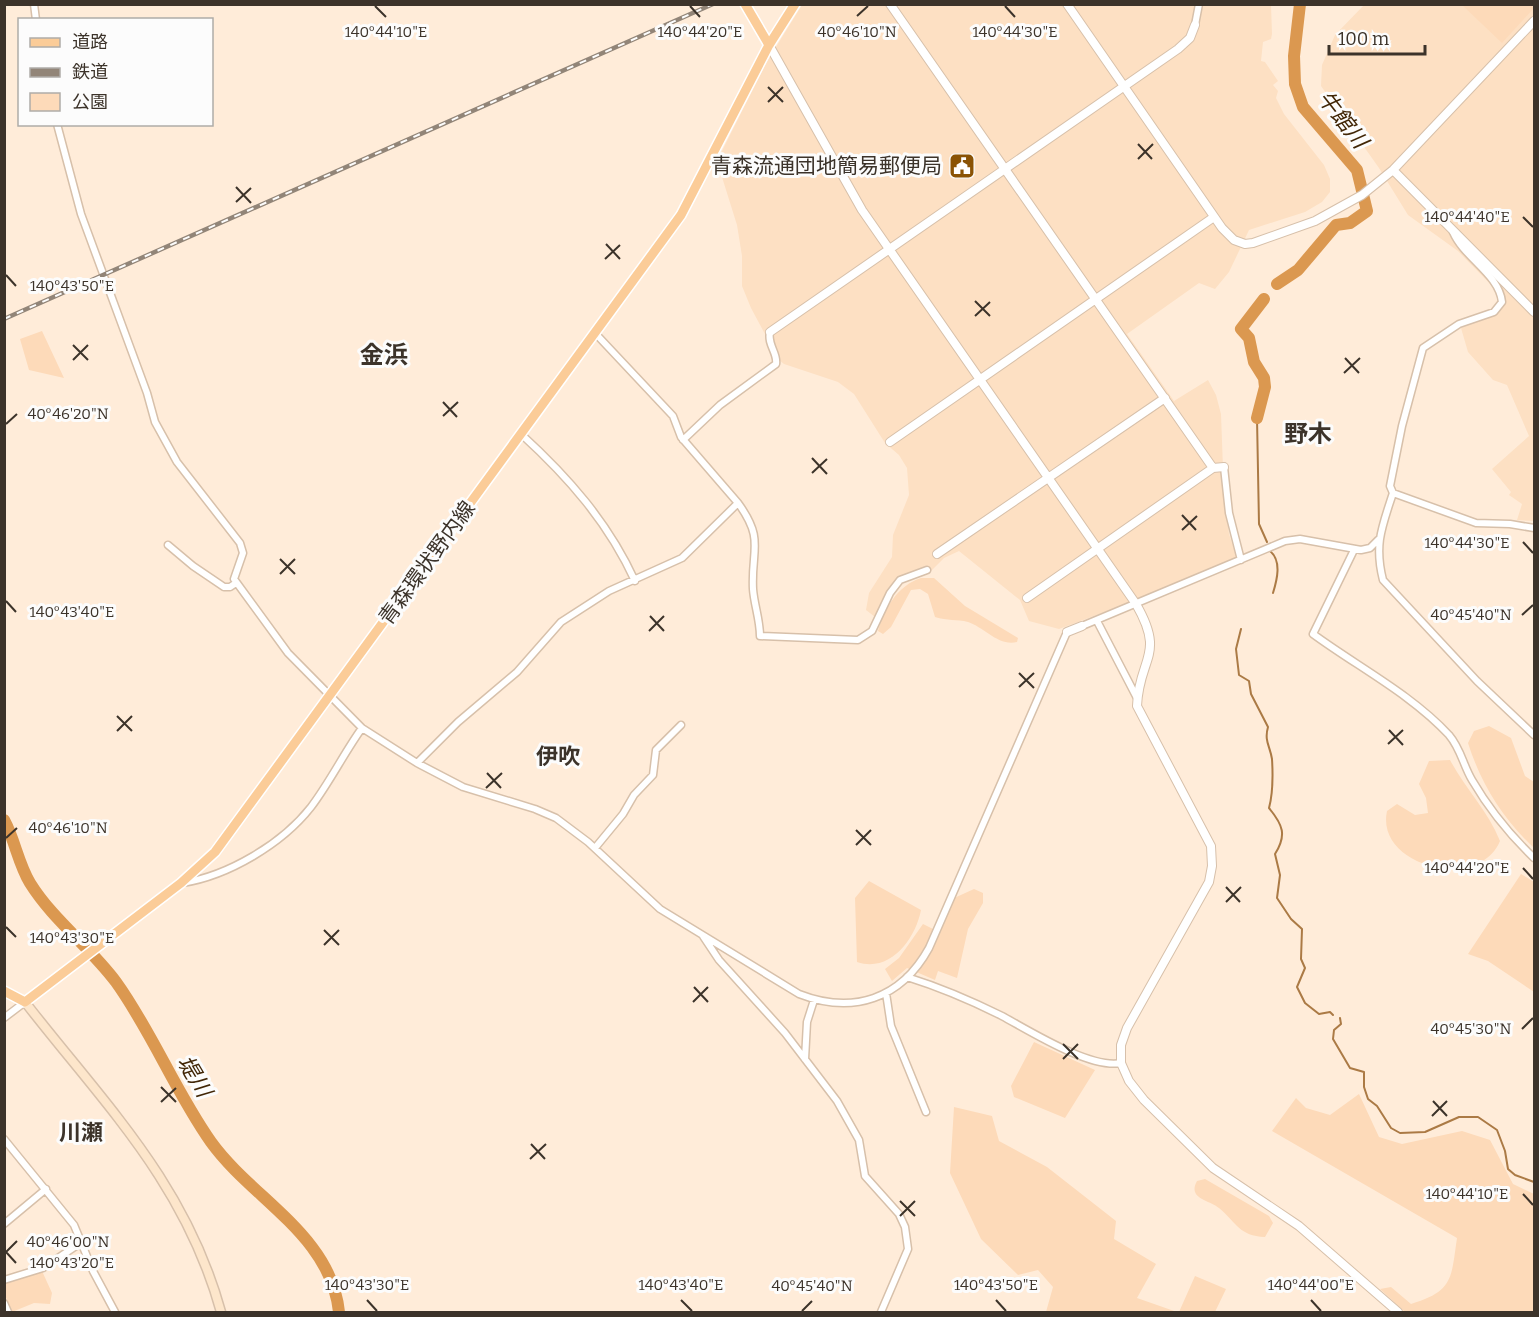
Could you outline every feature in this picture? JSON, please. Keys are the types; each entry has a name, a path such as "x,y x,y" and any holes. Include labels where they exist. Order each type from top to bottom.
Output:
{"main road":[{"path":"745,4 770,45"},
{"name":"青森環状野内線","path":"25,1002 181,883 215,852 681,216 770,45 795,4"},
{"path":"4,991 25,1002 145,1152 169,1188 205,1260 221,1312"}],"street":[{"path":"890,4 1213,468"},
{"path":"1067,4 1214,217 1230,237 1245,244 1315,220 1377,185 1534,21"},
{"path":"684,440 720,405 774,367 777,361 770,344 770,332 1181,47 1190,38 1199,4"},
{"path":"770,45 845,183 1137,604 1152,640 1137,698"},
{"path":"58,126 81,214 147,393 155,422 185,474 242,546 242,557 234,577 236,583 288,652 362,728 417,763 463,787 546,813 576,831 660,909 799,994 814,1000 853,1004 886,993 914,972 929,948 1067,632 1278,544 1300,539 1354,550 1370,548 1378,540"},
{"path":"1393,170 1534,312"},
{"path":"890,442 1214,217"},
{"path":"1452,229 1459,247 1501,290 1502,302 1494,312 1458,324 1423,348 1402,426 1390,486 1393,493 1378,540 1383,580 1478,681 1534,735"},
{"path":"595,333 673,416 684,440 738,503 754,531 756,548 753,590 760,636 858,640 873,631 890,593 900,580 927,570"},
{"path":"937,554 1165,398"},
{"path":"521,434 581,493 616,542 635,581"},
{"path":"1027,598 1213,468 1224,466 1229,513 1241,560"},
{"path":"1393,493 1476,523 1510,524 1534,528"},
{"path":"417,763 458,722 517,672 561,622 609,591 682,558 738,503"},
{"path":"168,545 193,566 224,586 230,587 236,583"},
{"path":"1354,550 1313,634 1420,709 1450,736 1462,754 1471,778 1499,820 1534,858"},
{"path":"1097,621 1137,698 1139,715 1211,846 1212,866 1203,893 1127,1028 1121,1045 1121,1063 1134,1090 1199,1156 1226,1178 1299,1226 1398,1312"},
{"path":"595,848 604,833 623,814 634,795 653,775 656,750 681,725"},
{"path":"181,883 204,879 254,856 274,841 311,807 362,728"},
{"path":"703,936 710,949 805,1059 853,1129 862,1149 865,1176 894,1206 905,1227 908,1238 906,1258 881,1312"},
{"path":"907,977 1000,1016 1051,1044 1108,1065 1121,1063"},
{"path":"886,993 891,1026 926,1112"},
{"path":"805,1059 807,1022 814,1000"},
{"path":"4,1018 25,1002"},
{"path":"4,1139 74,1225 93,1271 116,1312"},
{"path":"4,1224 46,1189"},
{"path":"4,1280 43,1268 82,1242"},
{"path":"4,1303 8,1312"}],"shaded area":[{"path":"802,5 1271,5 1272,34 1271,39 1263,42 1261,61 1265,62 1278,81 1273,85 1278,91 1276,98 1284,114 1324,165 1330,179 1330,192 1322,202 1305,212 1249,230 1229,272 1215,289 1199,283 1127,334 1174,401 1208,380 1216,395 1221,414 1224,496 1229,534 1237,558 1169,588 1059,629 1029,621 1020,600 959,551 944,558 930,572 902,581 875,617 866,610 869,593 892,557 893,535 909,495 907,468 899,455 885,443 854,394 838,382 784,364 779,360 742,286 742,256 737,225 717,161 766,63"},
{"path":"1364,5 1534,5 1534,521 1517,520 1522,504 1509,495 1511,492 1492,469 1529,436 1507,385 1493,380 1468,352 1461,328 1498,313 1499,293 1458,251 1408,215 1379,168 1321,86 1322,65 1335,35"}],"green space":[{"path":"1462,5 1534,5 1534,8 1502,43"},
{"path":"42,331 64,378 29,370 20,339"},
{"path":"921,578 934,578 965,606 1018,638 1017,642 1004,642 968,622 935,617 928,594 920,589 911,590 891,627 883,634 878,631 893,599 905,586"},
{"path":"1489,726 1511,738 1525,776 1534,782 1534,848 1512,825 1494,800 1473,758 1468,743 1474,731"},
{"path":"1450,760 1500,841 1489,857 1472,866 1452,869 1431,866 1412,859 1397,846 1388,830 1387,811 1397,804 1415,815 1428,813 1426,798 1419,784 1429,761"},
{"path":"1521,874 1534,882 1534,992 1488,961 1468,954"},
{"path":"869,881 921,910 907,943 890,958 880,963 869,964 857,962 855,898"},
{"path":"974,889 983,893 983,903 968,929 957,978 938,971 935,980 907,968 892,981 885,969 899,958 923,924 939,932 952,899"},
{"path":"1034,1042 1095,1070 1065,1118 1014,1097 1011,1086"},
{"path":"1359,1094 1379,1137 1402,1144 1462,1131 1490,1140 1513,1184 1534,1194 1534,1312 1405,1312 1380,1289 1391,1287 1411,1304 1435,1294 1448,1281 1457,1238 1272,1131 1296,1098 1306,1108 1330,1115"},
{"path":"954,1107 992,1116 999,1141 1047,1167 1116,1221 1114,1239 1156,1264 1137,1298 1177,1312 1046,1312 1053,1287 1038,1270 1018,1275 981,1239 950,1173"},
{"path":"1205,1179 1269,1216 1273,1223 1265,1237 1249,1234 1239,1228 1219,1208 1197,1195 1195,1187 1197,1181"},
{"path":"42,1271 52,1293 50,1304 34,1303 12,1312 5,1295 4,1283"},
{"path":"1195,1276 1226,1289 1215,1312 1179,1312"}],"waterway":[{"name":"牛館川","path":"1277,284 1298,270 1336,225 1350,223 1367,211 1357,170 1303,107 1295,84 1294,56 1300,4"},
{"name":"牛館川","path":"1257,418 1265,387 1264,378 1254,362 1249,338 1241,329 1264,299"},
{"path":"1257,418 1259,524 1267,542"},
{"path":"1270,551 1277,565 1273,593"},
{"path":"1241,629 1236,649 1239,675 1249,681 1251,694 1268,727 1267,740 1273,771 1269,808 1282,830 1281,841 1275,854 1280,875 1277,898 1291,919 1302,929 1301,959 1305,968 1297,987 1305,1003 1319,1014 1330,1012 1333,1015"},
{"name":"堤川","path":"4,820 30,883 49,909 116,982 211,1142 228,1163 306,1239 333,1285 339,1312"},
{"path":"1340,1018 1341,1024 1334,1030 1333,1039 1350,1068 1364,1072 1364,1087 1368,1099 1377,1106 1391,1128 1400,1133 1425,1132 1459,1117 1478,1117 1497,1130 1505,1151 1508,1169 1515,1175 1534,1182"}],"railway":[{"path":"4,319 713,4"}],"place":[{"name":"青森流通団地簡易郵便局","path":"962,166"}],"district":[{"name":"金浜","path":"384,355"},
{"name":"野木","path":"1308,434"},
{"name":"伊吹","path":"558,756"},
{"name":"川瀬","path":"81,1132"}]}
